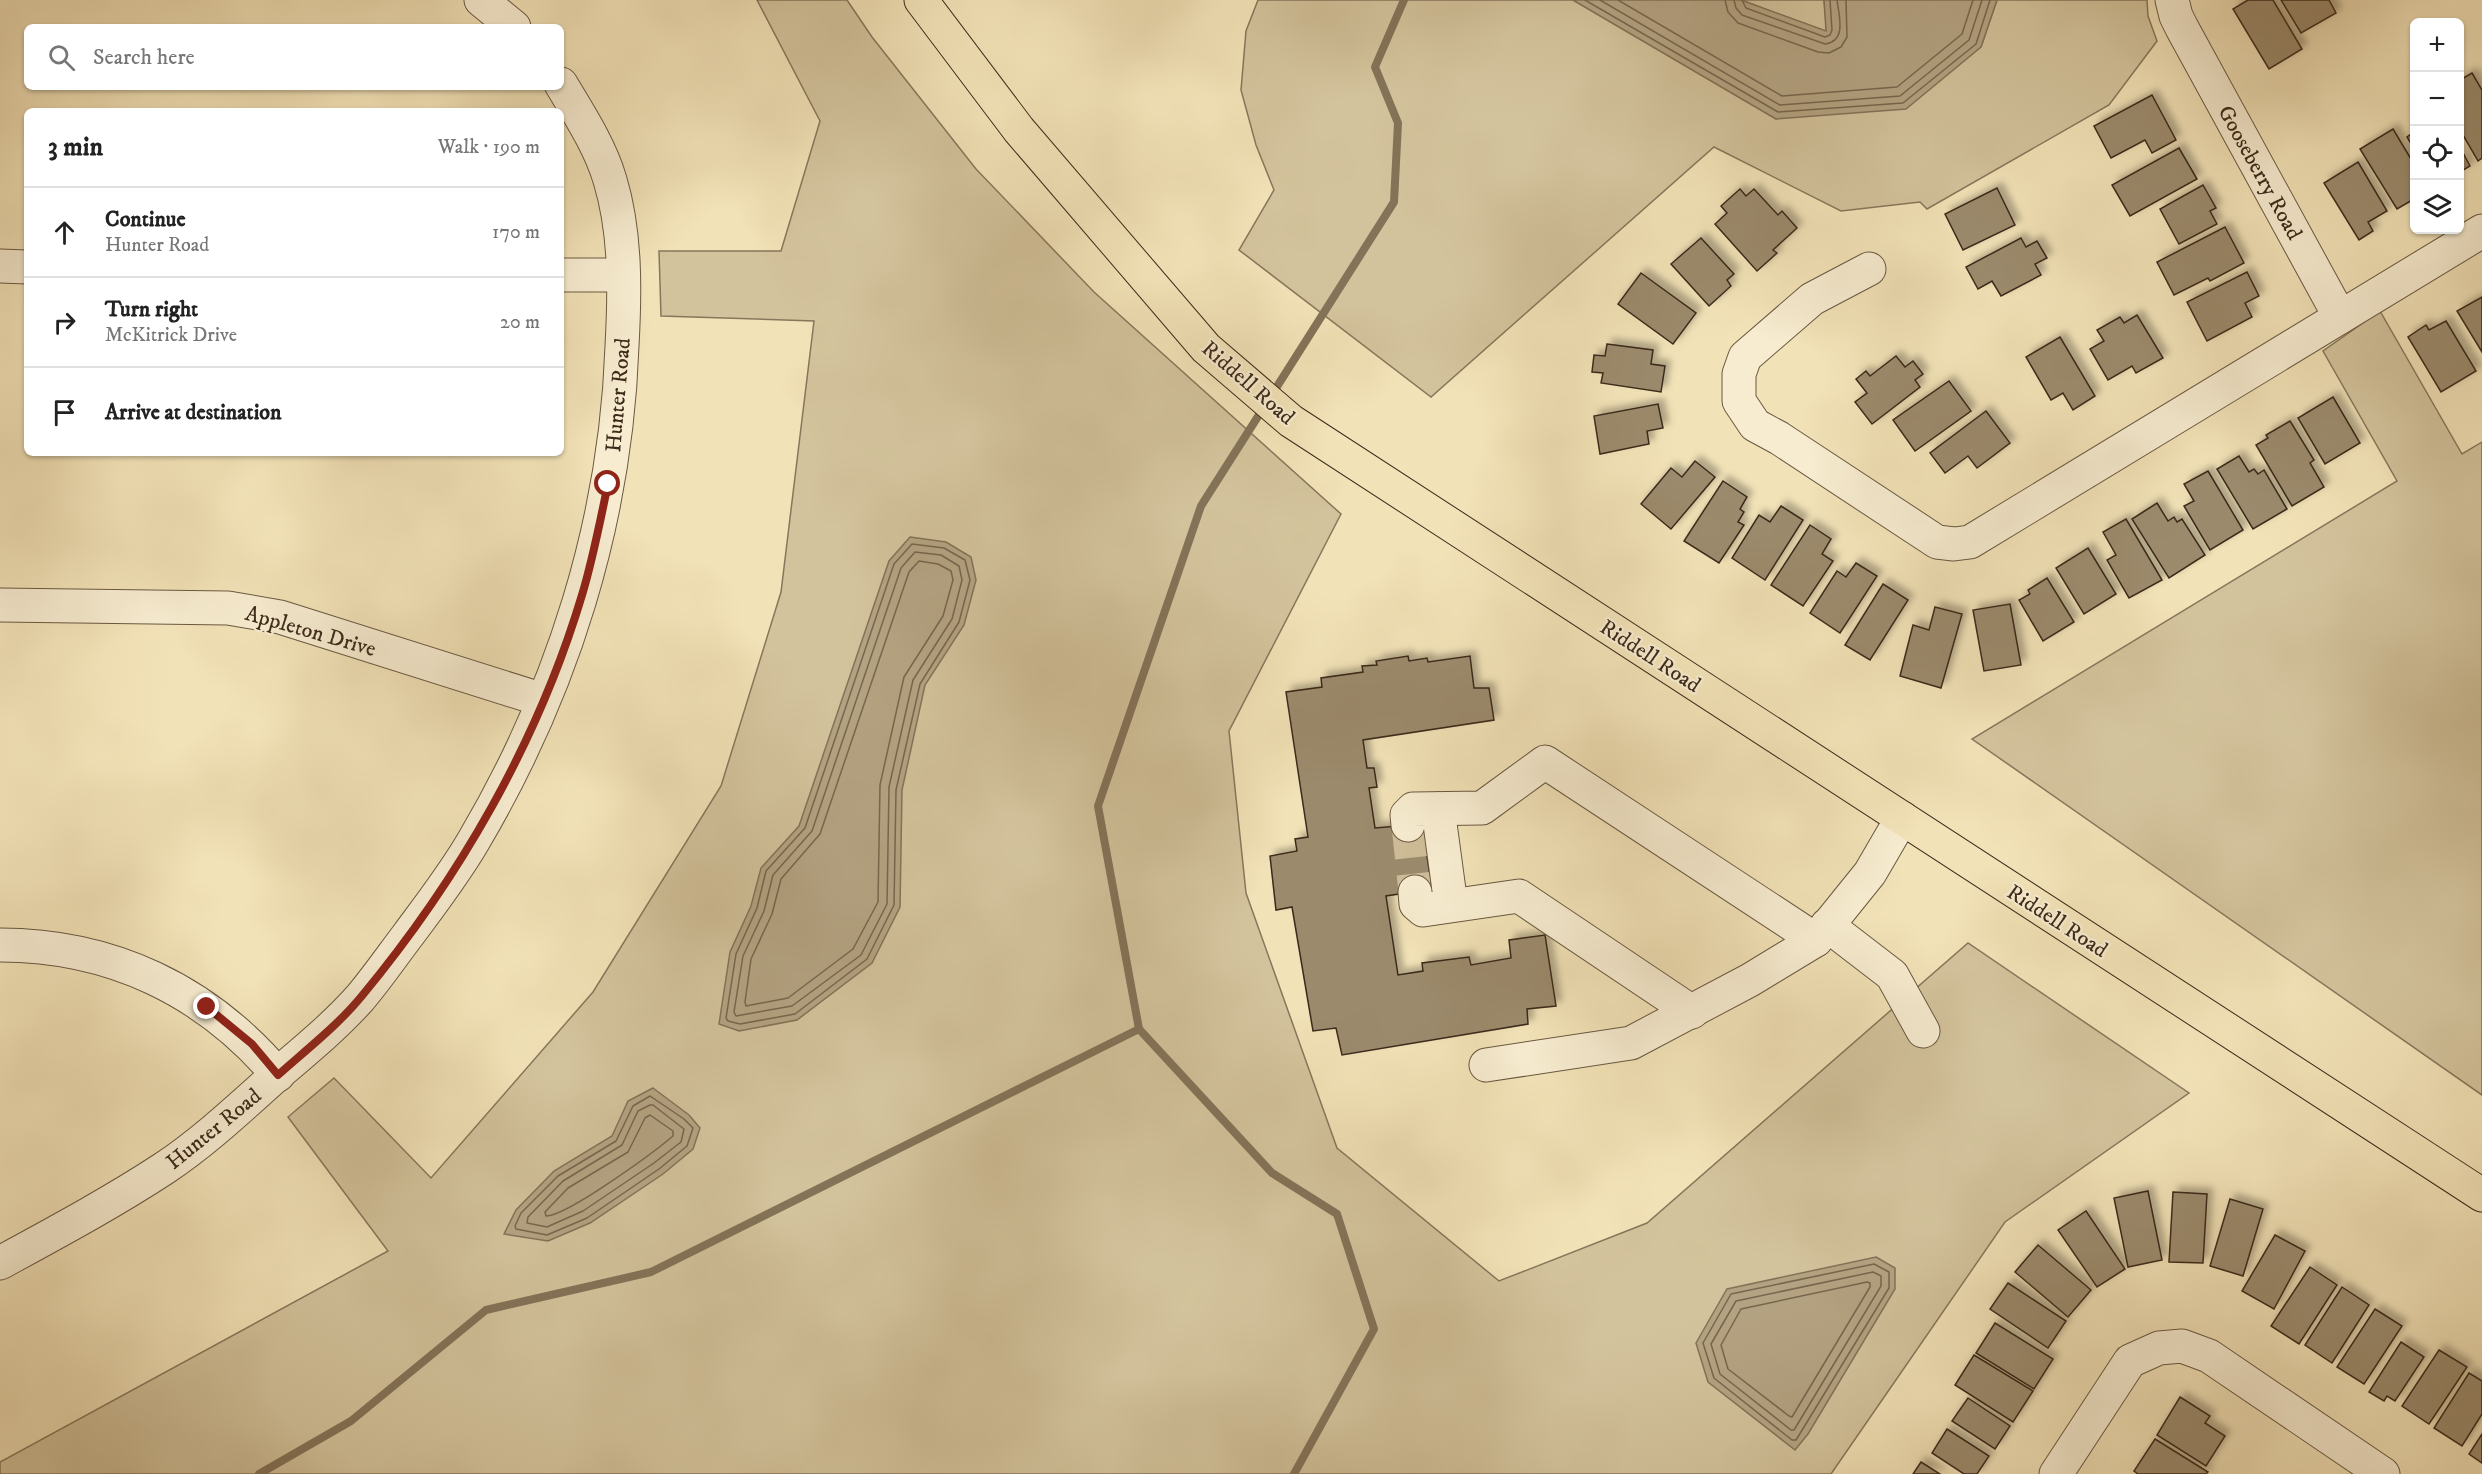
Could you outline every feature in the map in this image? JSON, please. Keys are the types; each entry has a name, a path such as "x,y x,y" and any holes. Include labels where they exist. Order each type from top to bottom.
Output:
{"main road":[{"name":"Riddell Road","path":"921,0 1018,130 1206,348 1292,421 2482,1195"}],"street":[{"path":"481,0 510,24"},
{"name":"Gooseberry Road","path":"2177,14 2340,316"},
{"name":"Hunter Road","path":"0,1263 66,1227 166,1167 278,1075 360,999 474,841 503,786 543,700 567,641 583,593 616,440 621,384 623,274 621,236 610,178 589,130 564,89"},
{"path":"1869,269 1812,299 1745,357 1739,374 1739,402 1755,425 1936,542 1954,544 1970,542 2482,231"},
{"path":"0,266 24,267"},
{"path":"564,274 623,274"},
{"name":"Appleton Drive","path":"0,605 228,608 255,611 543,700"},
{"path":"1408,825 1407,815 1413,809 1482,808 1545,762 1892,975 1923,1031"},
{"path":"1438,809 1451,905"},
{"path":"1486,1065 1631,1043 1692,1012 1822,932 1870,873 1902,818"},
{"path":"1415,892 1416,904 1423,910 1519,896 1692,1012"},
{"path":"0,945 44,947 83,953 174,988 207,1007 252,1044 278,1075"},
{"path":"2056,1474 2130,1361 2159,1348 2182,1346 2209,1356 2383,1474"}],"shaded area":[{"path":"757,0 847,0 872,37 976,169 1094,292 1341,514 1229,731 1246,893 1337,1148 1499,1281 1647,1223 1968,943 2189,1093 2005,1222 1831,1474 0,1474 0,1462 388,1251 288,1117 334,1078 431,1178 593,992 721,786 781,592 814,321 661,316 659,251 781,251 820,121"},
{"path":"1258,0 1573,0 1776,119 1981,47 1997,0 2147,0 2148,16 2157,41 2109,105 1927,209 1920,202 1841,211 1714,147 1431,397 1239,250 1274,190 1256,145 1241,90 1246,31"},
{"path":"1741,0 1824,0 1827,32"},
{"path":"2380,311 2462,454 2482,442 2482,1095 1972,739 2397,481 2323,351"}],"water":[{"path":"1573,0 1741,0 1826,31 1824,0 1997,0 1981,47 1906,109 1776,119"},
{"path":"910,537 946,542 971,557 976,580 964,625 925,685 902,790 900,907 872,963 797,1020 739,1031 719,1024 730,952 751,906 761,868 799,826 889,561"},
{"path":"653,1088 689,1115 700,1128 693,1149 663,1174 590,1223 548,1241 504,1234 516,1210 554,1171 612,1136 628,1101"},
{"path":"1876,1257 1895,1268 1895,1289 1808,1434 1795,1450 1708,1382 1696,1343 1727,1289"}],"building":[{"path":"2248,0 2273,0 2302,49 2269,69 2233,9"},
{"path":"2281,0 2329,0 2336,13 2301,33"},
{"path":"2472,73 2482,90 2482,158 2478,161 2464,137 2464,78"},
{"path":"2152,95 2176,140 2152,153 2145,140 2111,158 2094,126"},
{"path":"2393,129 2410,157 2410,201 2397,209 2360,149"},
{"path":"2179,148 2197,179 2130,216 2112,185"},
{"path":"2464,155 2470,166 2464,170"},
{"path":"2358,162 2387,211 2368,222 2373,231 2359,240 2324,183"},
{"path":"2203,185 2216,208 2210,211 2217,224 2179,244 2160,209"},
{"path":"1997,188 2015,225 1963,250 1945,214"},
{"path":"1740,189 1746,196 1754,189 1778,215 1782,211 1797,228 1773,250 1777,253 1757,271 1715,224 1727,213 1721,206"},
{"path":"2225,227 2244,263 2210,281 2208,278 2174,295 2157,262"},
{"path":"1701,238 1734,274 1727,280 1731,286 1709,306 1671,264"},
{"path":"2021,238 2026,247 2037,241 2047,258 2035,264 2041,275 2001,296 1992,281 1978,289 1966,267"},
{"path":"2247,272 2259,296 2245,303 2252,317 2207,341 2187,302"},
{"path":"1641,273 1696,313 1673,344 1618,304"},
{"path":"2482,297 2482,352 2457,311"},
{"path":"2137,315 2163,358 2136,373 2132,366 2108,380 2090,349 2104,341 2097,330 2120,317 2124,323"},
{"path":"2446,321 2476,371 2441,392 2408,337 2426,325 2429,330"},
{"path":"2060,337 2095,396 2073,410 2063,393 2051,400 2026,357"},
{"path":"1607,344 1653,350 1651,364 1665,366 1661,392 1601,383 1603,373 1592,372 1594,355 1605,356"},
{"path":"1896,356 1905,367 1913,361 1923,374 1915,380 1920,387 1872,424 1855,402 1867,393 1856,379 1866,371 1870,376"},
{"path":"1949,381 1971,411 1915,451 1893,420"},
{"path":"2333,397 2360,443 2325,464 2298,418"},
{"path":"1658,404 1663,428 1647,431 1649,444 1600,454 1594,416"},
{"path":"1986,411 2010,443 1977,468 1968,456 1945,473 1930,453"},
{"path":"2290,421 2314,460 2310,463 2324,487 2292,506 2256,445 2268,438 2266,435"},
{"path":"2239,456 2249,472 2254,469 2258,474 2264,470 2287,509 2253,529 2217,469"},
{"path":"1695,461 1715,477 1671,529 1641,504 1671,468 1682,477"},
{"path":"2208,471 2243,530 2210,550 2184,506 2194,501 2184,484"},
{"path":"1723,481 1747,497 1740,509 1744,512 1738,522 1744,525 1719,563 1684,541"},
{"path":"2157,503 2168,521 2174,517 2177,522 2182,519 2205,555 2169,578 2132,519"},
{"path":"1781,506 1803,520 1765,580 1732,558 1759,515 1770,522"},
{"path":"2126,519 2162,580 2129,598 2107,560 2116,555 2103,532"},
{"path":"1810,525 1831,539 1822,554 1833,561 1803,606 1771,585"},
{"path":"2088,548 2116,594 2084,614 2056,568"},
{"path":"1856,563 1877,576 1840,633 1810,613 1837,571 1846,577"},
{"path":"2047,578 2074,622 2043,641 2019,600 2030,594 2028,590"},
{"path":"1883,584 1908,600 1870,660 1845,645"},
{"path":"2010,604 2021,665 1984,671 1973,610"},
{"path":"1935,607 1962,614 1941,688 1900,676 1913,625 1929,630"},
{"path":"1408,656 1409,661 1427,658 1428,662 1470,656 1474,688 1489,688 1494,720 1363,740 1367,768 1374,768 1377,787 1369,788 1375,828 1422,824 1432,889 1386,896 1398,975 1423,971 1422,963 1469,957 1471,965 1511,958 1509,940 1545,935 1556,1006 1527,1009 1528,1024 1342,1055 1336,1028 1313,1031 1292,907 1276,910 1270,856 1297,851 1295,839 1308,837 1286,692 1322,687 1321,678 1363,672 1362,666 1377,665 1376,661"},
{"path":"2148,1191 2162,1260 2128,1267 2114,1198"},
{"path":"2173,1192 2207,1194 2203,1263 2169,1262"},
{"path":"2230,1199 2263,1209 2243,1276 2210,1266"},
{"path":"2086,1211 2125,1269 2097,1287 2058,1230"},
{"path":"2275,1235 2305,1251 2274,1309 2242,1291"},
{"path":"2038,1245 2091,1290 2068,1317 2015,1272"},
{"path":"2310,1267 2337,1285 2299,1344 2271,1326"},
{"path":"2008,1283 2066,1321 2048,1348 1990,1309"},
{"path":"2342,1287 2369,1305 2332,1363 2305,1345"},
{"path":"2375,1309 2402,1326 2364,1384 2337,1367"},
{"path":"1995,1323 2053,1359 2034,1389 1976,1353"},
{"path":"2401,1342 2424,1357 2395,1401 2387,1396 2384,1401 2369,1392"},
{"path":"2439,1350 2467,1367 2429,1424 2402,1406"},
{"path":"1974,1355 2033,1391 2013,1422 1955,1385"},
{"path":"2469,1373 2482,1381 2482,1414 2462,1446 2434,1428"},
{"path":"2180,1397 2210,1416 2205,1423 2225,1436 2206,1466 2157,1435"},
{"path":"1968,1398 2010,1426 1995,1449 1952,1421"},
{"path":"1947,1429 1989,1456 1977,1474 1964,1474 1932,1453"},
{"path":"2482,1434 2482,1463 2469,1454"},
{"path":"2155,1439 2208,1472 2206,1474 2138,1474 2134,1471"},
{"path":"1921,1462 1940,1474 1913,1474"}],"waterway":[{"path":"1271,396 1394,202 1398,123 1375,67 1404,0"},
{"path":"1264,407 1201,506 1098,806 1139,1029 1272,1173 1337,1214 1374,1329 1294,1474"},
{"path":"259,1474 351,1421 486,1310 651,1272 1139,1029"}],"tunnel":[{"path":"1408,825 1415,892"}],"route":[{"path":"207,1007 252,1044 278,1075 360,999 474,841 503,786 567,641 583,593 608,484"}]}
